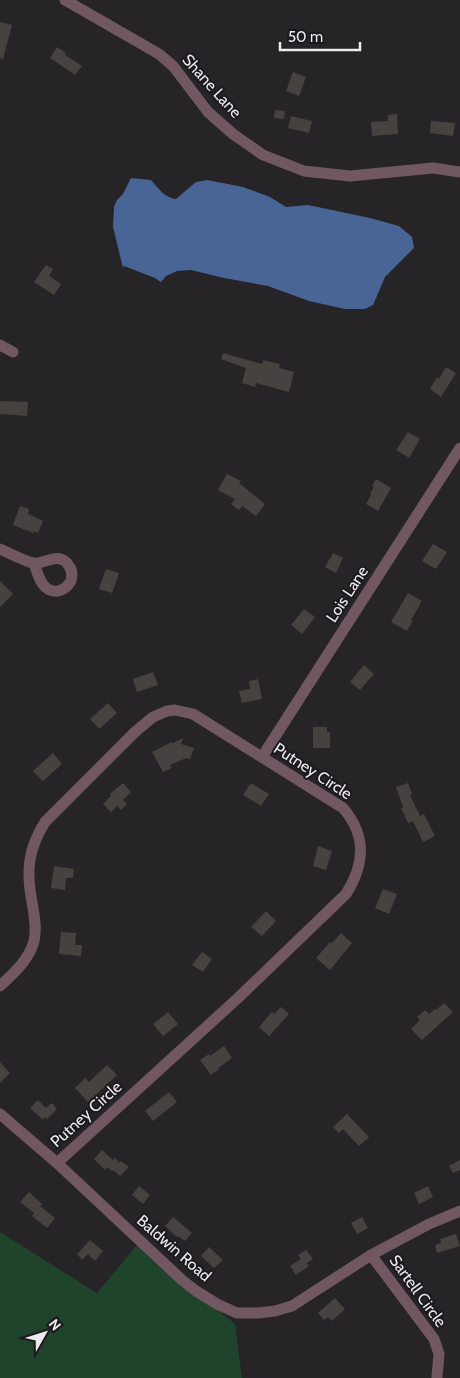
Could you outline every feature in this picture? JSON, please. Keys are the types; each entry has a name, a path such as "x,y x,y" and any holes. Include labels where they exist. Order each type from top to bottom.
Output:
{"street":[{"name":"Shane Lane","path":"65,0 159,54 173,66 208,112 233,134 263,155 304,171 350,176 433,168 460,172"},
{"path":"0,344 13,352"},
{"name":"Lois Lane","path":"262,756 460,448"},
{"path":"0,549 34,563"},
{"name":"Putney Circle","path":"0,986 19,968 28,955 34,941 36,927 28,866 36,836 45,822 144,723 167,711 175,710 193,714 343,808 351,817 360,837 359,864 352,885 346,894 238,998 57,1163"},
{"name":"Baldwin Road","path":"0,1114 57,1163 189,1285 216,1304 237,1313 275,1311 292,1306 371,1255 429,1224 460,1211"},
{"name":"Sartell Circle","path":"371,1255 434,1339 439,1354 437,1377"}],"green space":[{"path":"0,1232 97,1293 137,1245 235,1324 242,1378 0,1378"}],"water":[{"path":"131,178 151,180 165,195 176,199 196,182 207,180 243,187 270,197 286,207 308,205 370,218 399,226 412,237 414,248 385,277 373,305 365,309 345,309 309,301 268,286 191,270 177,271 166,276 161,282 124,266 123,268 113,227 114,207"}],"building":[{"path":"0,22 12,25 3,59 0,58"},
{"path":"57,47 66,53 65,55 82,66 75,75 50,58"},
{"path":"293,72 306,77 299,96 286,91"},
{"path":"275,110 285,111 284,119 274,118"},
{"path":"397,114 398,134 372,136 371,122 388,121 388,115"},
{"path":"291,116 312,121 309,133 288,128"},
{"path":"431,121 455,123 453,136 430,133"},
{"path":"46,265 53,269 49,276 61,284 54,295 34,282"},
{"path":"223,353 262,364 263,360 280,364 279,368 294,372 289,392 256,383 255,387 242,383 246,368 221,359"},
{"path":"446,367 456,373 441,397 430,389"},
{"path":"0,401 28,402 27,416 0,414"},
{"path":"408,432 420,439 409,458 396,450"},
{"path":"227,474 241,481 239,483 265,504 256,516 242,506 239,510 231,504 235,499 218,490"},
{"path":"376,479 391,488 378,511 366,504"},
{"path":"20,506 29,509 28,514 43,521 38,533 34,531 33,533 13,525"},
{"path":"433,544 447,552 436,569 422,561"},
{"path":"333,553 343,558 336,573 325,567"},
{"path":"106,569 119,573 112,593 99,589"},
{"path":"0,581 13,594 0,607"},
{"path":"408,593 422,601 407,631 391,622"},
{"path":"304,609 315,617 302,634 291,625"},
{"path":"364,665 374,674 360,690 350,682"},
{"path":"153,672 158,685 137,692 133,679"},
{"path":"258,679 262,699 242,703 239,691 250,689 249,681"},
{"path":"108,703 117,713 99,729 90,719"},
{"path":"313,727 327,727 327,732 330,732 330,748 313,748"},
{"path":"183,738 181,744 194,748 190,759 186,758 170,765 172,768 163,772 152,752"},
{"path":"53,753 62,764 43,781 33,771"},
{"path":"123,783 131,792 123,800 127,804 121,810 117,806 111,812 103,804 111,796 110,794"},
{"path":"251,783 269,794 261,806 243,795"},
{"path":"408,783 412,794 410,795 420,816 424,814 435,836 423,842 413,821 408,823 401,808 403,807 396,787"},
{"path":"318,846 332,851 326,870 313,866"},
{"path":"54,866 74,869 73,878 66,878 65,890 51,888"},
{"path":"383,889 397,894 389,914 375,908"},
{"path":"266,911 276,921 262,936 251,927"},
{"path":"61,932 76,933 75,945 82,945 81,956 59,954"},
{"path":"341,933 352,943 330,970 316,958"},
{"path":"202,952 212,959 203,972 192,965"},
{"path":"444,1003 453,1012 422,1040 411,1029 420,1020 417,1017 425,1010 429,1014"},
{"path":"281,1007 289,1014 269,1036 259,1027 272,1012 274,1014"},
{"path":"168,1012 178,1024 163,1036 153,1024"},
{"path":"224,1046 232,1058 211,1075 200,1060 209,1054 210,1056"},
{"path":"0,1062 10,1073 0,1083"},
{"path":"107,1065 117,1075 88,1102 75,1088 85,1078 89,1082"},
{"path":"169,1092 177,1102 153,1121 145,1111"},
{"path":"38,1100 46,1108 52,1103 57,1109 47,1119 45,1117 43,1120 30,1108"},
{"path":"347,1114 369,1137 359,1146 343,1129 339,1133 333,1127"},
{"path":"102,1150 113,1160 115,1158 120,1163 121,1161 129,1167 120,1176 107,1167 105,1170 94,1159"},
{"path":"460,1160 460,1170 453,1173 449,1166"},
{"path":"139,1186 150,1195 143,1204 132,1195"},
{"path":"428,1186 433,1197 419,1204 414,1193"},
{"path":"29,1192 42,1204 40,1206 55,1218 47,1228 32,1216 34,1213 20,1202"},
{"path":"173,1217 192,1233 185,1241 177,1237 165,1226"},
{"path":"362,1217 368,1228 357,1234 351,1223"},
{"path":"456,1234 460,1246 437,1253 435,1245 441,1243 440,1239"},
{"path":"90,1240 103,1251 95,1261 88,1254 82,1260 77,1254"},
{"path":"209,1247 223,1260 214,1268 201,1256"},
{"path":"306,1250 313,1259 307,1263 309,1266 296,1275 290,1266 301,1259 298,1255"},
{"path":"335,1298 345,1309 332,1321 328,1317 324,1320 318,1313"}]}
